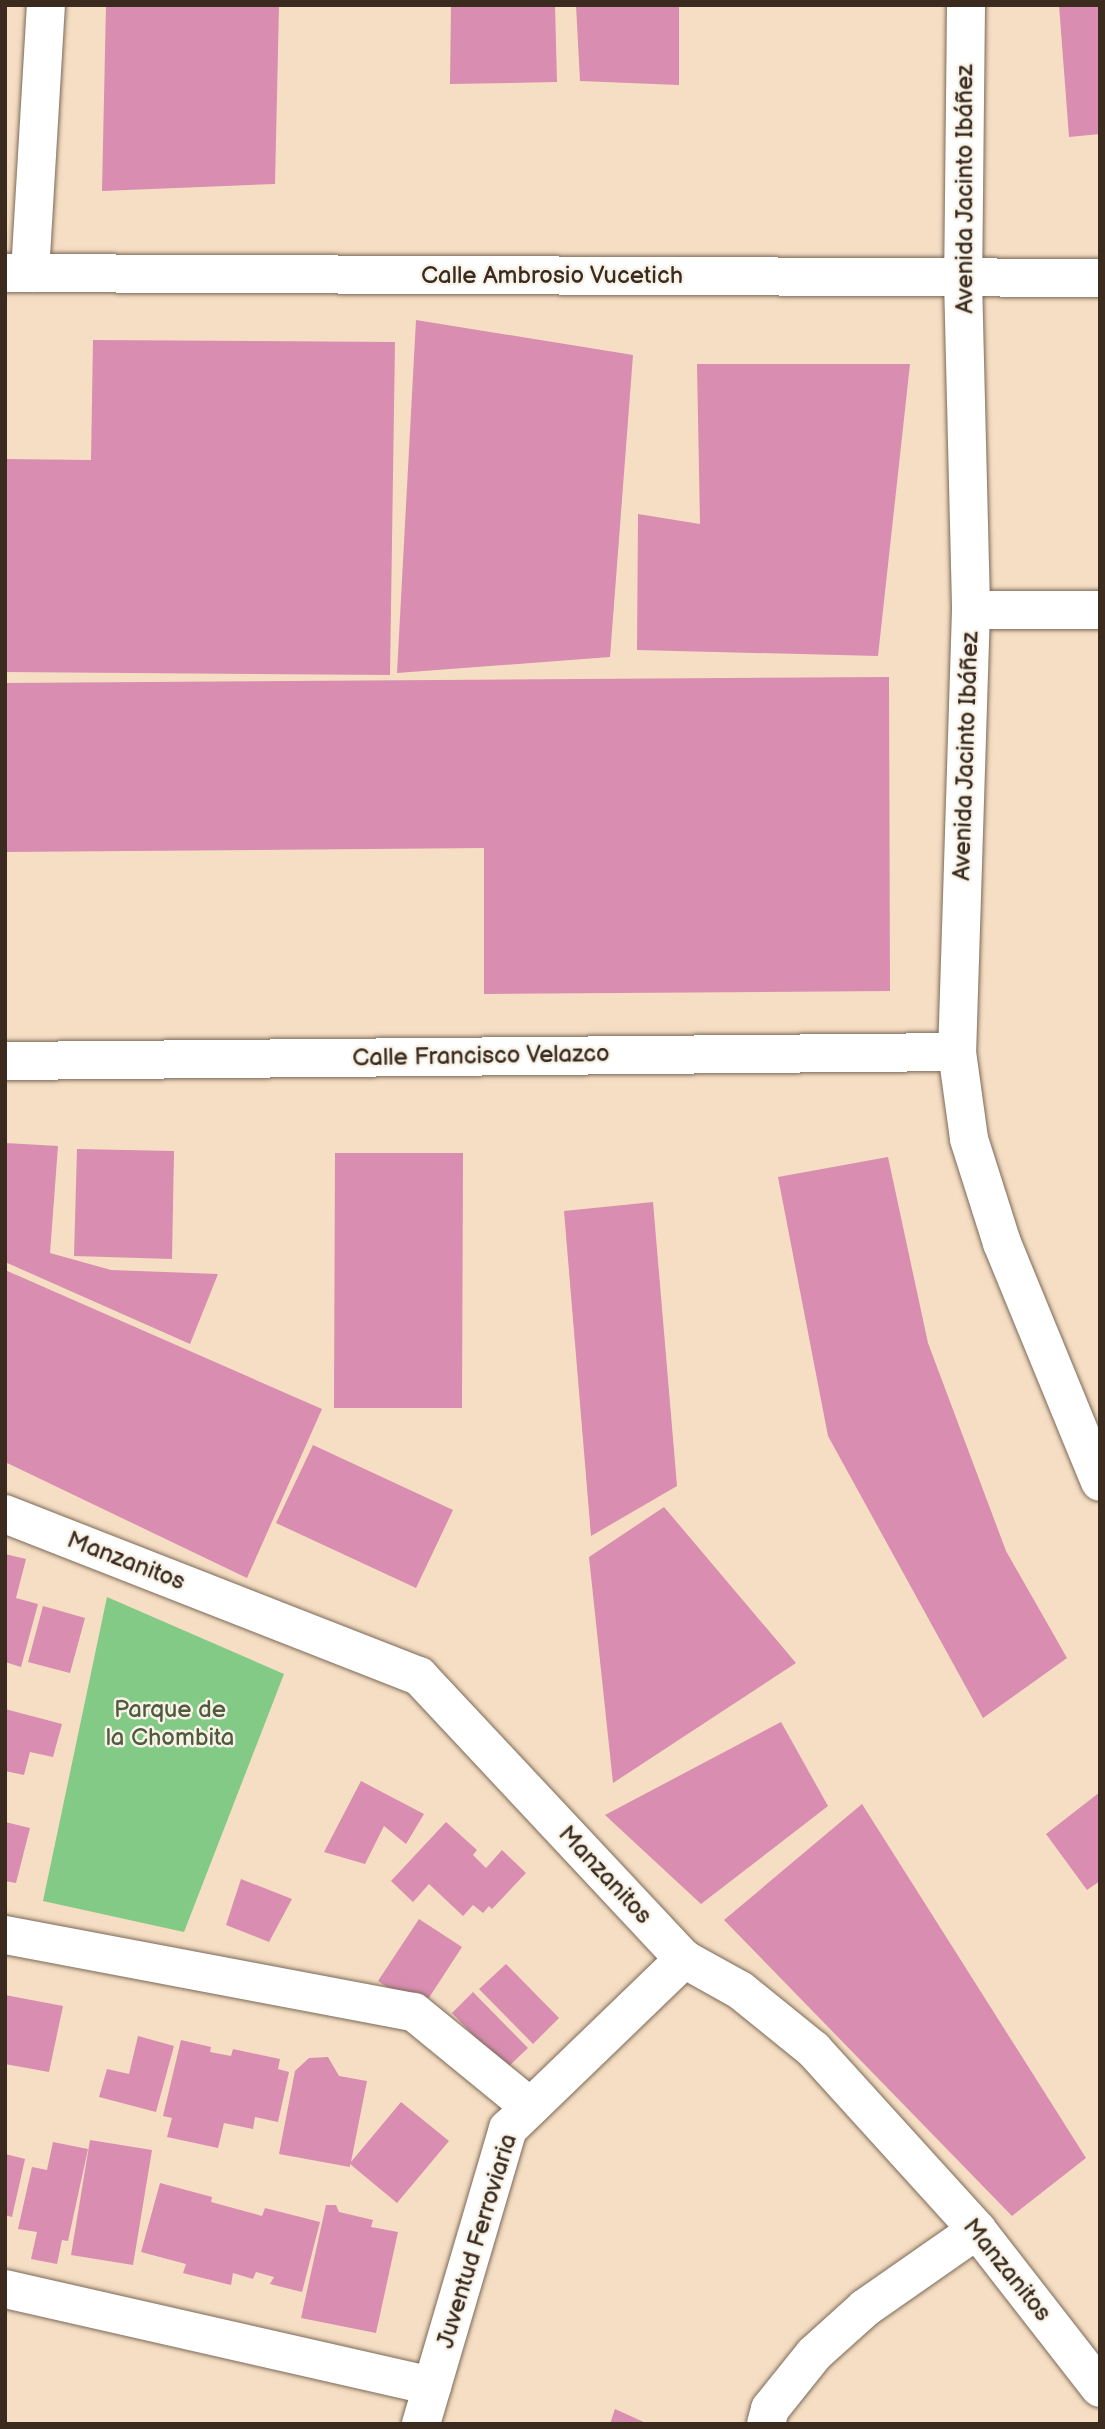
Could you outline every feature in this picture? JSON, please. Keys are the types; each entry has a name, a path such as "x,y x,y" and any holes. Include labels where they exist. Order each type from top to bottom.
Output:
{"street":[{"path":"18,273 46,5"},
{"name":"Avenida Jacinto Ibáñez","path":"966,5 963,279 971,610 957,1052 969,1139 1002,1243 1100,1482"},
{"name":"Calle Ambrosio Vucetich","path":"18,273 1100,278"},
{"path":"971,610 1100,610"},
{"name":"Calle Francisco Velazco","path":"5,1061 957,1052"},
{"name":"Manzanitos","path":"5,1514 419,1676 684,1959 740,1990 814,2050 977,2230 1100,2388"},
{"path":"5,1935 414,2012 530,2107"},
{"name":"Juventud Ferroviaria","path":"421,2424 508,2129 684,1959"},
{"path":"766,2424 770,2409 814,2354 865,2308 977,2230"},
{"path":"5,2289 432,2386"}],"green space":[{"name":"Parque de la Chombita","path":"107,1597 284,1674 184,1932 43,1901"}],"building":[{"path":"106,5 279,5 275,184 102,191"},
{"path":"451,5 555,5 557,82 450,84"},
{"path":"576,5 679,5 679,85 580,81"},
{"path":"1059,5 1100,5 1100,134 1069,137"},
{"path":"416,320 633,355 610,657 397,673"},
{"path":"93,340 395,342 390,675 5,672 5,459 91,460"},
{"path":"697,364 910,364 878,656 637,650 638,514 700,524"},
{"path":"889,677 890,991 484,994 484,848 5,852 5,683"},
{"path":"5,1143 58,1146 50,1253 111,1270 218,1274 190,1344 5,1262"},
{"path":"77,1149 174,1151 172,1259 74,1256"},
{"path":"335,1153 463,1153 462,1408 334,1408"},
{"path":"888,1157 928,1343 1006,1551 1067,1658 983,1718 828,1436 778,1177"},
{"path":"653,1202 677,1486 591,1536 564,1211"},
{"path":"5,1270 322,1409 247,1578 5,1462"},
{"path":"313,1445 453,1510 416,1588 276,1523"},
{"path":"664,1507 796,1663 613,1783 589,1557"},
{"path":"5,1554 26,1559 16,1598 38,1604 21,1667 5,1662"},
{"path":"43,1606 85,1618 70,1673 28,1662"},
{"path":"5,1709 62,1724 53,1757 30,1752 24,1775 5,1771"},
{"path":"781,1722 828,1806 701,1904 605,1815"},
{"path":"361,1781 424,1814 406,1844 384,1826 365,1864 324,1852"},
{"path":"1100,1792 1100,1881 1087,1890 1046,1834"},
{"path":"862,1804 1086,2158 1012,2216 724,1920"},
{"path":"5,1822 30,1828 16,1883 5,1881"},
{"path":"446,1822 477,1850 473,1855 486,1868 502,1850 526,1873 492,1909 489,1906 483,1913 473,1905 463,1916 429,1884 413,1902 391,1881"},
{"path":"241,1879 292,1899 269,1942 226,1925"},
{"path":"419,1919 462,1947 421,2010 378,1981"},
{"path":"506,1964 559,2018 533,2044 479,1989"},
{"path":"473,1992 528,2048 506,2069 452,2013"},
{"path":"5,1995 63,2006 49,2072 5,2064"},
{"path":"138,2036 174,2046 156,2112 99,2097 107,2069 129,2074"},
{"path":"181,2040 211,2047 210,2052 231,2056 233,2049 280,2059 278,2069 289,2072 278,2122 255,2117 253,2129 224,2123 218,2148 167,2137 172,2118 163,2116"},
{"path":"328,2057 339,2076 367,2081 351,2162 401,2102 449,2141 397,2203 350,2164 350,2167 279,2154 295,2071 309,2058"},
{"path":"90,2140 152,2150 133,2265 71,2255"},
{"path":"53,2142 88,2149 68,2241 62,2240 57,2264 31,2259 37,2232 18,2229 32,2167 47,2170"},
{"path":"5,2154 25,2159 12,2217 5,2215"},
{"path":"160,2183 212,2197 211,2202 262,2216 265,2208 320,2222 302,2292 270,2284 274,2277 256,2272 253,2279 233,2273 231,2285 183,2273 186,2264 141,2252"},
{"path":"326,2205 336,2205 339,2212 373,2220 371,2227 398,2232 376,2333 301,2318"},
{"path":"615,2409 648,2424 610,2424"}]}
